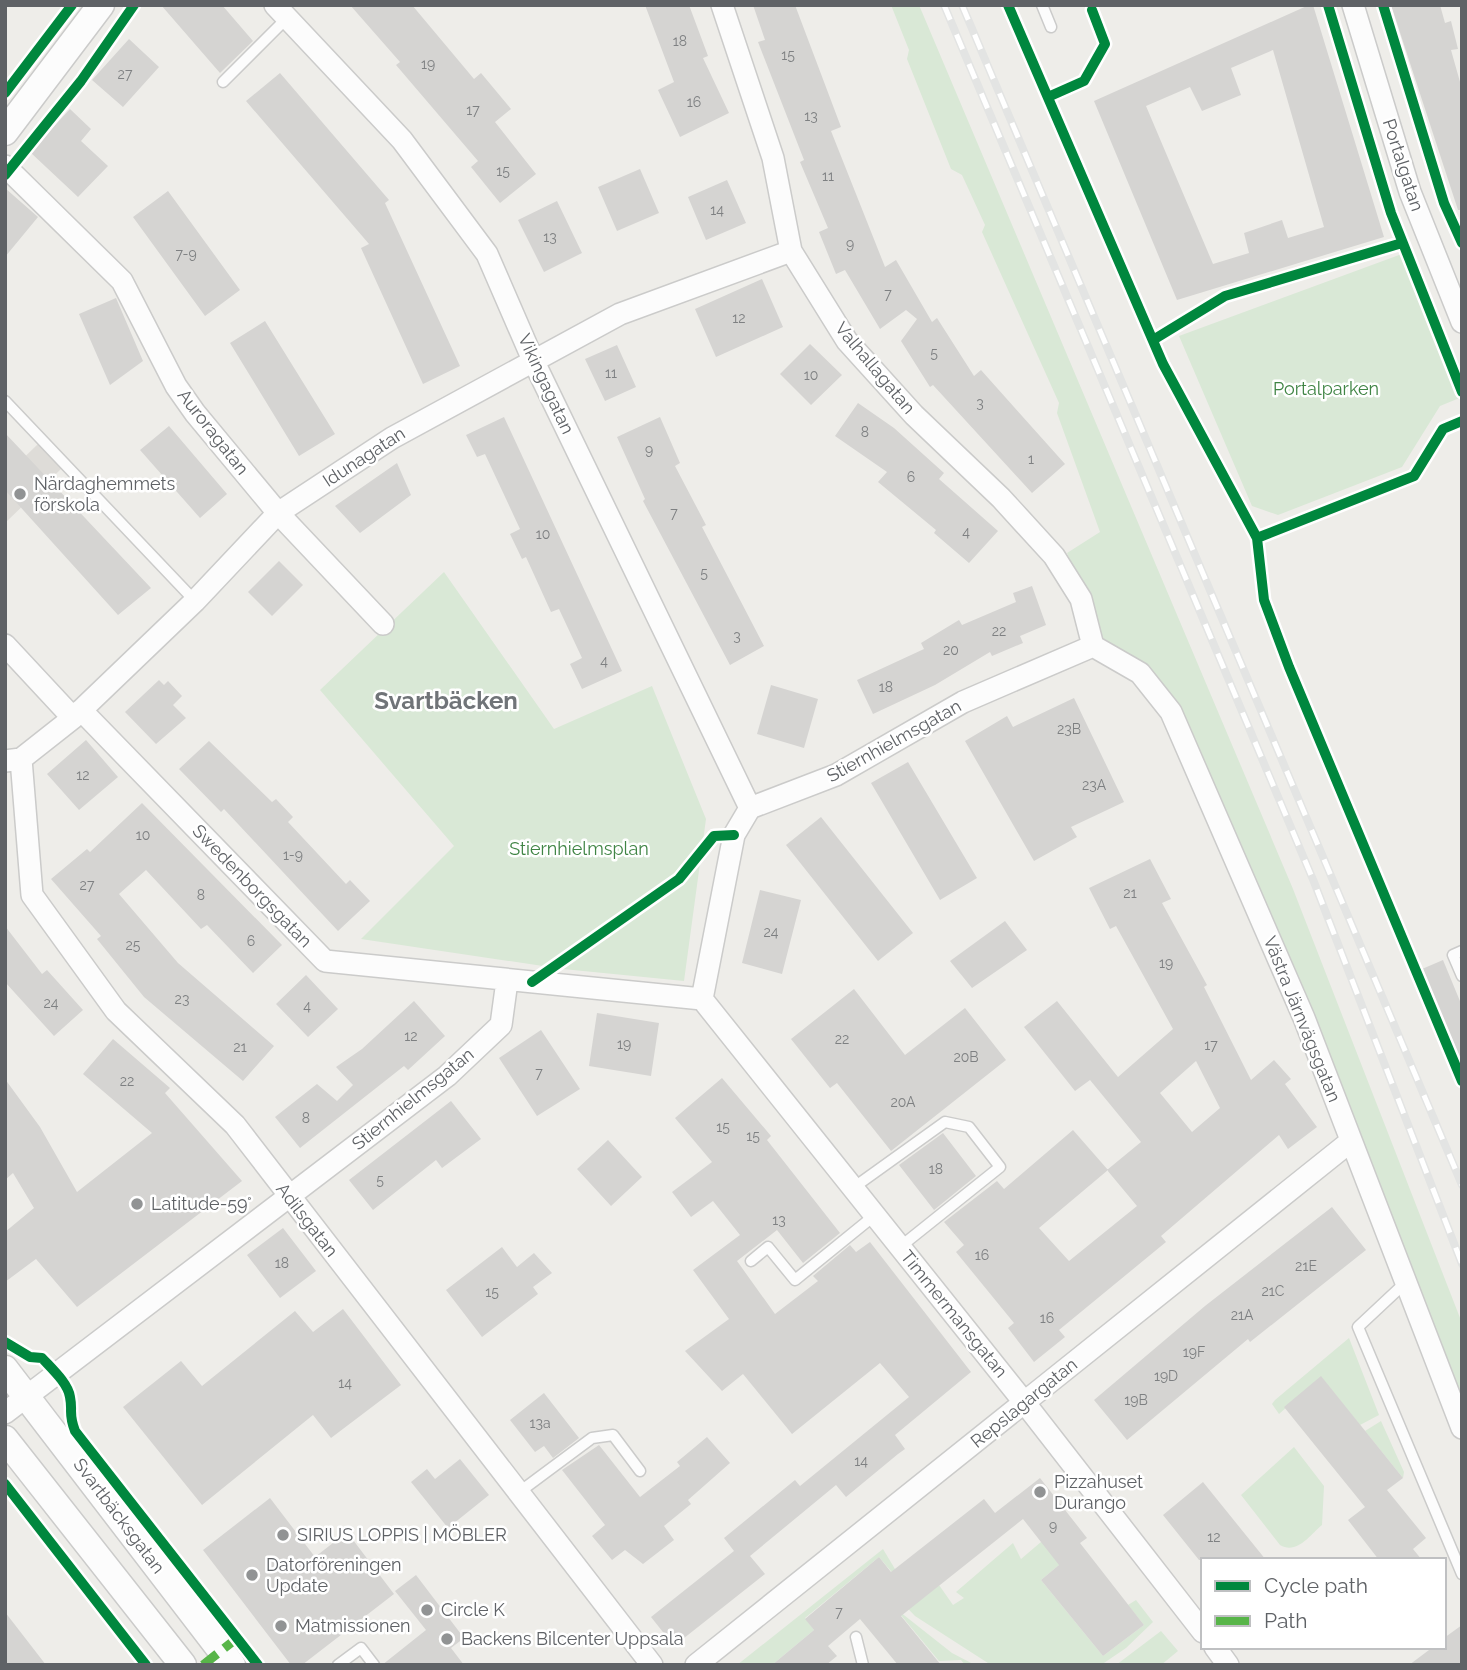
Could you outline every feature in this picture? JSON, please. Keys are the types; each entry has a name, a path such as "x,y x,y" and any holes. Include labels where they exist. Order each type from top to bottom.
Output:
{"street":[{"path":"5,132 101,5"},
{"name":"Valhallagatan","path":"722,5 773,158 791,251 847,341 914,415 1001,498 1054,556 1081,599 1093,646"},
{"name":"Portalgatan","path":"1353,5 1410,192 1462,322"},
{"name":"Vikingagatan","path":"281,12 402,140 487,254 533,360 750,808"},
{"name":"Auroragatan","path":"5,166 122,281 176,386 195,413 278,513 383,624"},
{"name":"Idunagatan","path":"13,760 77,714 195,601 278,513 392,438 620,314 791,251"},
{"name":"Swedenborgsgatan","path":"5,645 325,961 506,981"},
{"name":"Stiernhielmsgatan","path":"750,808 836,775 964,702 1093,646"},
{"name":"Västra Järnvägsgatan","path":"1093,646 1140,673 1171,712 1304,1018 1462,1428"},
{"name":"Adilsgatan","path":"13,760 32,895 117,1011 235,1125 652,1665"},
{"path":"506,981 702,999 734,835 750,808"},
{"name":"Stiernhielmsgatan","path":"5,1413 447,1076 501,1025 506,981"},
{"name":"Timmermansgatan","path":"702,999 1024,1402 1201,1629"},
{"name":"Repslagargatan","path":"696,1665 1352,1141"},
{"name":"Svartbäcksgatan","path":"5,1369 232,1665"},
{"path":"5,1439 183,1665"},
{"path":"1216,1649 1228,1665"}],"lane":[{"path":"1042,5 1051,27"},
{"path":"223,82 281,12"},
{"path":"5,401 195,601"},
{"path":"1462,951 1453,955 1462,976"},
{"path":"853,1188 945,1122 969,1127 1000,1167 900,1247"},
{"path":"751,1261 768,1247 795,1280 875,1215"},
{"path":"1405,1283 1358,1327 1462,1574"},
{"path":"518,1493 592,1438 613,1435 640,1471"},
{"path":"856,1637 863,1665"},
{"path":"338,1665 362,1648 374,1665"}],"shaded area":[{"name":"Närdaghemmets förskola","path":"38,444 62,468 5,523 5,476"}],"green space":[{"path":"891,5 919,5 1293,889 1462,1323 1462,1410 1162,690 1106,645 1067,553 1100,532 1057,413 1059,403 982,232 985,225 962,175 951,169 907,59 909,50"},
{"name":"Portalparken","path":"1410,251 1462,371 1462,397 1440,406 1402,467 1278,515 1252,506 1179,336"},
{"name":"Stiernhielmsplan","path":"444,572 554,729 652,686 706,819 684,981 563,969 361,939 454,846 320,690"},
{"path":"1349,1338 1379,1415 1360,1425 1321,1377 1279,1414 1272,1404 1275,1400"},
{"path":"1381,1421 1404,1472 1403,1478 1365,1431"},
{"path":"1294,1447 1324,1486 1322,1525 1303,1543 1292,1548 1280,1545 1241,1495"},
{"path":"1041,1542 1082,1546 1041,1580 1103,1656 1144,1625 1128,1605 1136,1600 1153,1622 1126,1648 1101,1665 991,1665 915,1616 891,1591 901,1583 879,1557 805,1618 814,1630 772,1665 737,1665 883,1549 895,1569 923,1598 939,1585 953,1605 964,1598 956,1592 1013,1543 1021,1559"},
{"path":"895,1608 952,1653 975,1665 965,1665 961,1660 939,1661"},
{"path":"1161,1631 1178,1651 1161,1665 1116,1665"}],"building":[{"path":"161,5 222,5 253,41 220,73"},
{"path":"350,5 412,5 474,79 481,73 511,109 495,122 536,174 500,203 471,167 478,161 396,65 400,62"},
{"path":"645,5 689,5 708,56 703,58 729,113 680,137 658,90 674,82"},
{"path":"753,5 795,5 841,127 831,131 885,267 896,260 932,322 937,318 974,376 981,370 1065,464 1032,493 933,385 930,387 901,341 917,319 906,310 880,329 845,270 836,274 819,232 828,228 800,162 804,160 758,42 765,40"},
{"path":"1313,5 1384,237 1177,300 1094,101","holes":["1273,50 1324,227 1288,238 1282,220 1244,233 1249,253 1213,264 1146,106 1190,87 1202,111 1241,95 1231,68"]},
{"path":"1391,5 1440,5 1445,23 1451,21 1458,49 1451,50 1462,89 1462,210 1458,210"},
{"path":"129,39 159,67 123,107 92,80"},
{"path":"280,73 389,200 385,203 460,366 423,384 361,248 369,244 246,101"},
{"path":"70,109 91,129 81,141 108,166 78,197 30,152"},
{"path":"640,169 659,213 617,231 598,187"},
{"path":"727,180 746,223 706,240 688,197"},
{"path":"5,188 38,217 5,257"},
{"path":"168,191 240,290 205,316 133,217"},
{"path":"557,201 582,253 544,272 518,220"},
{"path":"762,279 783,327 716,357 695,309"},
{"path":"116,298 143,361 110,385 79,314"},
{"path":"265,321 335,434 299,456 230,343"},
{"path":"810,344 842,375 811,405 780,374"},
{"path":"617,345 636,387 605,401 585,359"},
{"path":"858,403 894,428 944,473 939,479 998,531 969,563 934,533 936,530 878,482 887,472 835,436"},
{"path":"504,417 622,671 582,689 570,664 582,658 559,609 551,612 526,557 522,559 510,534 520,529 485,454 477,457 466,435"},
{"path":"660,417 680,463 675,466 706,525 702,527 764,646 730,665 643,501 645,499 617,437"},
{"path":"169,426 227,494 200,518 140,450"},
{"path":"5,433 151,588 118,615 5,490"},
{"path":"397,463 411,495 360,533 335,506"},
{"path":"279,561 303,585 272,616 248,592"},
{"path":"1032,586 1046,625 1020,636 1023,643 992,656 990,652 935,685 873,714 857,680 924,649 921,643 959,620 962,625 1016,602 1013,593"},
{"path":"159,680 164,685 168,681 182,696 173,705 186,718 156,744 125,712"},
{"path":"771,685 818,699 804,748 757,734"},
{"path":"1074,698 1124,802 1071,827 1077,837 1034,861 965,741 1007,716 1013,727"},
{"path":"86,740 118,777 79,810 47,774"},
{"path":"209,741 272,802 276,799 293,817 288,822 346,884 350,880 370,901 338,931 224,809 221,812 179,769"},
{"path":"908,762 977,878 940,900 871,783"},
{"path":"142,803 282,945 253,973 207,925 201,929 146,870 119,894 178,963 274,1046 243,1081 144,997 97,939 101,936 51,879 87,849 90,852"},
{"path":"821,817 913,933 878,961 786,845"},
{"path":"1150,859 1171,899 1162,903 1207,985 1204,987 1251,1080 1274,1060 1291,1079 1285,1084 1317,1127 1288,1149 1279,1135 1161,1236 1166,1242 1059,1330 1065,1337 1034,1362 1008,1328 1014,1323 956,1252 964,1245 944,1222 997,1181 1004,1189 1073,1130 1108,1170 1141,1142 1090,1080 1075,1091 1024,1027 1057,1001 1118,1077 1173,1029 1116,926 1110,929 1089,888","holes":["1196,1061 1220,1108 1192,1132 1160,1093","1107,1170 1137,1206 1069,1261 1039,1228"]},
{"path":"760,890 801,900 782,974 742,963"},
{"path":"1005,921 1027,950 972,988 950,961"},
{"path":"5,926 42,974 47,970 83,1010 54,1036 5,982"},
{"path":"1443,960 1462,1006 1461,1064 1422,969"},
{"path":"306,975 338,1009 308,1037 276,1004"},
{"path":"854,989 905,1055 965,1008 1006,1060 891,1151 837,1083 830,1088 791,1039"},
{"path":"414,1001 445,1036 408,1070 404,1066 300,1148 275,1117 317,1084 337,1101 353,1085 336,1067 362,1049"},
{"path":"597,1013 659,1023 651,1076 589,1066"},
{"path":"541,1030 580,1089 537,1116 499,1058"},
{"name":"Latitude-59°","path":"113,1039 170,1088 165,1093 242,1181 77,1307 36,1259 5,1282 5,1232 34,1208 13,1173 5,1180 5,1079 40,1127 77,1192 152,1133 83,1074"},
{"path":"722,1078 771,1136 767,1140 840,1233 803,1263 777,1230 737,1261 775,1314 818,1281 813,1276 850,1245 856,1252 870,1242 971,1372 895,1435 905,1449 846,1497 836,1485 750,1556 765,1574 674,1646 651,1617 734,1551 724,1538 795,1480 800,1486 909,1397 880,1363 792,1434 743,1374 722,1391 685,1351 729,1319 693,1270 740,1235 713,1201 691,1217 672,1192 712,1162 675,1118"},
{"path":"451,1101 481,1139 442,1168 436,1160 373,1210 349,1180"},
{"path":"943,1133 976,1176 934,1210 899,1165"},
{"path":"608,1140 642,1177 611,1206 577,1169"},
{"path":"1332,1207 1366,1250 1250,1342 1248,1339 1127,1440 1094,1400 1205,1306"},
{"path":"283,1228 316,1271 280,1298 247,1255"},
{"path":"502,1247 517,1267 534,1253 552,1273 533,1287 538,1294 482,1337 446,1290"},
{"path":"343,1309 401,1385 331,1438 313,1415 202,1505 123,1407 181,1361 202,1386 295,1311 313,1332"},
{"path":"1321,1376 1403,1478 1387,1490 1426,1538 1413,1549 1420,1558 1377,1558 1348,1520 1365,1507 1284,1407"},
{"path":"544,1393 579,1438 553,1458 544,1446 535,1452 510,1420"},
{"path":"707,1437 730,1463 688,1500 691,1504 664,1526 674,1540 643,1564 625,1550 612,1560 592,1536 605,1525 562,1470 599,1445 640,1497 680,1466 677,1462"},
{"path":"460,1459 489,1495 448,1528 411,1482 427,1469 435,1479"},
{"path":"1040,1478 1087,1538 1080,1543 1144,1625 1103,1656 1041,1580 1059,1565 1023,1519 901,1616 941,1665 898,1665 860,1619 828,1646 837,1656 826,1665 772,1665 814,1630 805,1619 879,1557 891,1572 984,1499 995,1513"},
{"path":"1203,1482 1264,1558 1199,1560 1163,1515"},
{"path":"270,1498 315,1557 347,1532 394,1594 302,1665 291,1665 203,1550"},
{"name":"Circle K","path":"416,1575 464,1638 451,1648 464,1665 382,1665 426,1630 395,1591"},
{"path":"5,1612 46,1665 5,1665"},
{"path":"1462,1625 1462,1665 1409,1665 1430,1649 1446,1649 1446,1637"}],"railway":[{"path":"944,5 1314,882 1462,1264"},
{"path":"962,5 1462,1185"}],"marked path":[{"path":"203,1665 236,1639"}],"cycle path":[{"path":"5,93 72,5"},
{"path":"5,175 81,81 134,5"},
{"path":"1008,5 1163,364 1257,538 1264,600 1289,667 1462,1081"},
{"path":"1328,5 1391,213 1462,392"},
{"path":"1383,5 1444,203 1462,243"},
{"path":"1048,97 1084,81 1105,44 1092,10"},
{"path":"1153,340 1225,296 1402,243"},
{"path":"1257,538 1414,476 1443,429 1462,421"},
{"path":"532,982 679,879 714,836 734,835"},
{"path":"5,1342 30,1357 42,1358 59,1376 69,1392 75,1431 258,1665"},
{"path":"5,1484 146,1665"}],"place":[{"name":"Närdaghemmets förskola","path":"20,494"},
{"name":"Latitude-59°","path":"137,1204"},
{"name":"Pizzahuset Durango","path":"1040,1492"},
{"name":"SIRIUS LOPPIS | MÖBLER","path":"283,1535"},
{"name":"Datorföreningen Update","path":"252,1575"},
{"name":"Circle K","path":"427,1610"},
{"name":"Matmissionen","path":"281,1626"},
{"name":"Backens Bilcenter Uppsala","path":"447,1639"}],"district":[{"name":"Svartbäcken","path":"446,701"}]}
